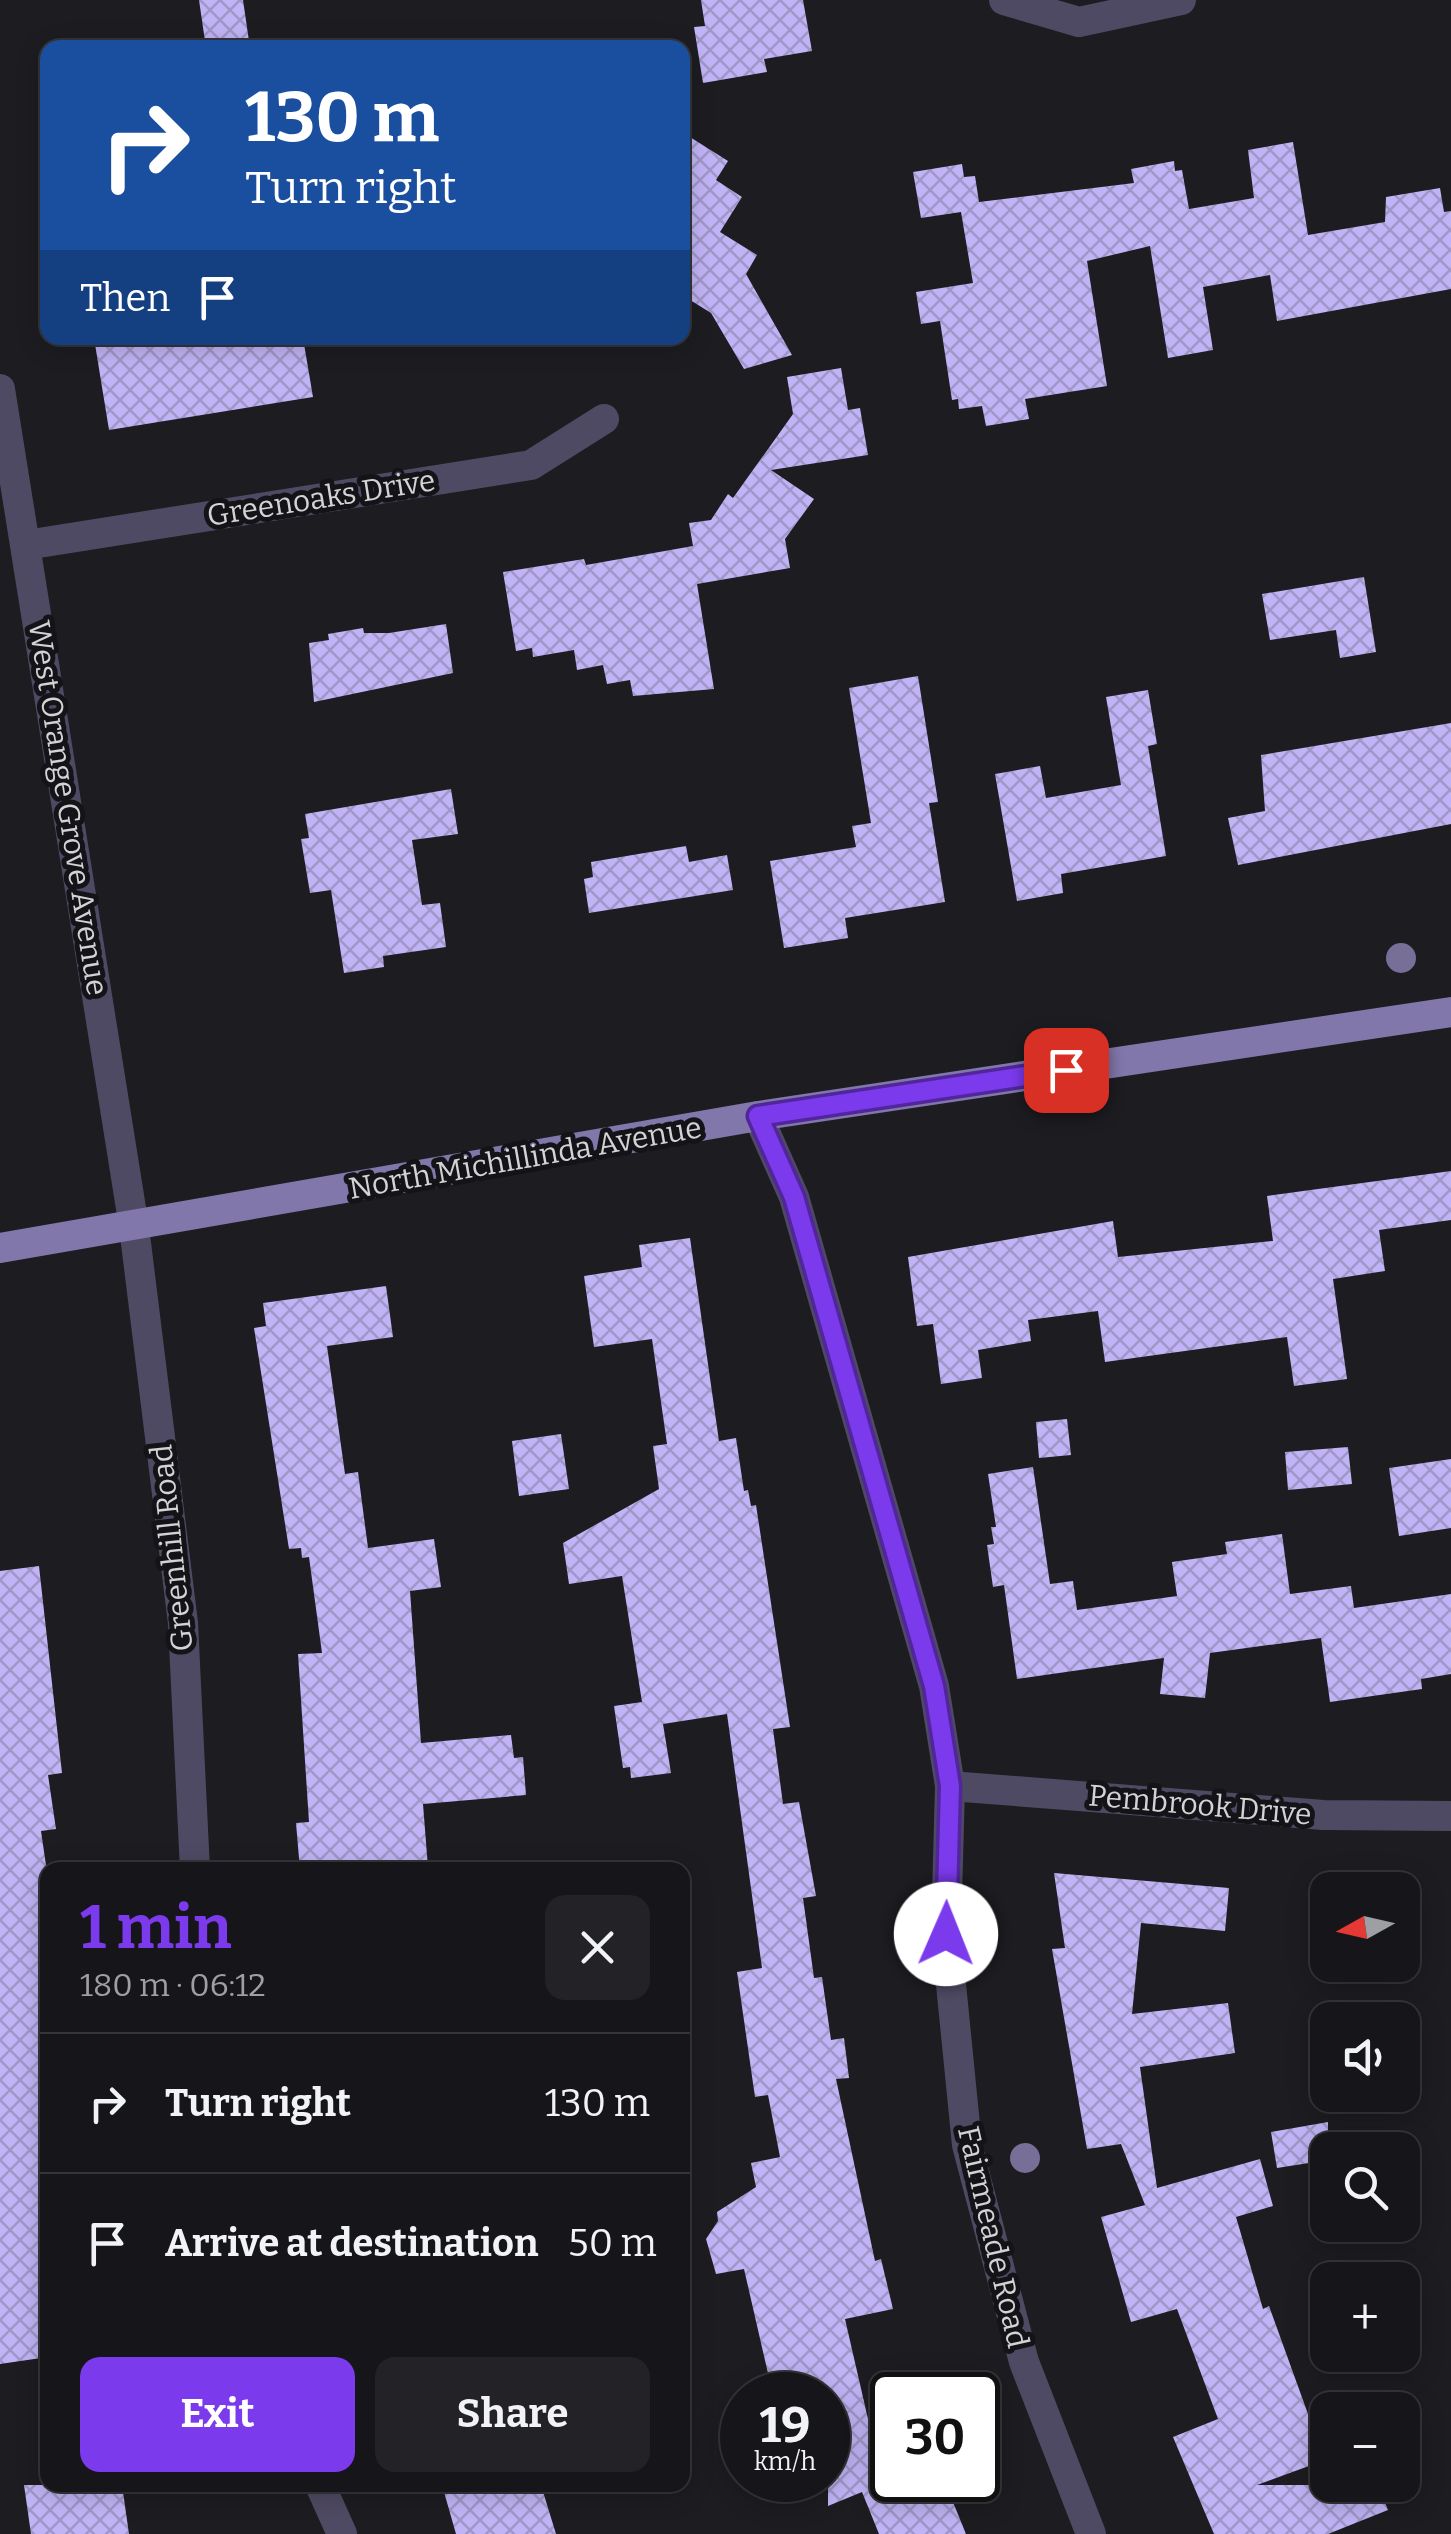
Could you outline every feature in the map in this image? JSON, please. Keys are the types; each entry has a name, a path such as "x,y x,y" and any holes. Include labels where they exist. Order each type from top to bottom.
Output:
{"main road":[{"name":"North Michillinda Avenue","path":"0,1248 758,1116 1451,1012"}],"street":[{"path":"1004,0 1079,22 1181,0"},
{"name":"West Orange Grove Avenue","path":"0,389 134,1227"},
{"name":"Greenoaks Drive","path":"26,545 531,466 604,418"},
{"name":"Fairmeade Road","path":"758,1116 794,1197 934,1686 950,1786 946,1934 967,2146 1024,2362 1091,2534"},
{"name":"Greenhill Road","path":"134,1227 183,1623 195,1862"},
{"name":"Pembrook Drive","path":"950,1786 1323,1815 1451,1816"},
{"path":"323,2492 342,2534"}],"building":[{"path":"199,0 243,0 249,40 205,40"},
{"path":"701,0 803,0 812,51 764,59 767,72 703,83 694,27 705,26"},
{"path":"690,137 728,161 716,180 742,197 720,232 757,255 746,274 792,355 744,369 711,313 690,300"},
{"path":"1293,142 1308,235 1385,222 1386,197 1440,188 1444,212 1451,211 1451,289 1277,321 1270,275 1203,287 1213,350 1168,358 1150,246 1087,261 1107,386 1025,399 1029,419 986,426 982,406 959,409 958,399 952,400 940,321 921,324 916,292 973,283 961,212 921,218 913,172 962,164 964,177 975,176 979,202 1134,183 1131,169 1174,161 1175,171 1182,170 1189,209 1254,198 1248,150"},
{"path":"95,345 304,345 313,397 109,430"},
{"path":"841,368 848,410 860,408 868,455 771,470 814,499 785,539 790,568 697,584 714,689 633,696 630,680 607,684 603,665 577,670 574,650 533,657 532,648 516,651 503,572 584,559 586,565 693,546 689,523 711,520 728,494 733,498 793,414 787,377"},
{"path":"1364,577 1376,652 1340,658 1336,630 1270,640 1262,594"},
{"path":"446,624 453,673 314,702 309,643 329,640 328,634 363,628 364,633 389,633"},
{"path":"918,676 938,802 929,803 945,902 845,918 848,938 784,948 770,861 856,847 852,826 871,823 849,688"},
{"path":"1148,690 1157,744 1148,746 1166,856 1061,874 1063,893 1017,901 995,774 1040,766 1046,798 1121,785 1106,697"},
{"path":"1451,723 1451,824 1238,865 1228,818 1265,811 1261,755"},
{"path":"451,789 458,834 412,840 422,905 440,903 446,947 383,956 384,967 344,973 331,890 310,893 301,839 309,838 305,814"},
{"path":"686,846 689,862 727,855 733,890 589,913 584,879 593,877 591,862"},
{"path":"1451,1171 1451,1220 1379,1230 1385,1271 1333,1279 1347,1379 1294,1386 1287,1337 1105,1362 1098,1311 1028,1320 1031,1341 978,1350 982,1378 941,1384 933,1324 917,1326 908,1257 1113,1221 1118,1257 1273,1241 1267,1196"},
{"path":"690,1238 719,1441 736,1438 744,1491 748,1490 751,1506 756,1505 790,1727 773,1729 783,1804 799,1802 816,1896 803,1898 814,1978 822,1977 831,2040 844,2038 849,2078 836,2079 875,2261 881,2259 893,2309 845,2319 870,2428 870,2502 953,2502 966,2534 879,2534 862,2492 850,2497 850,2372 768,2372 744,2269 716,2274 706,2239 718,2221 717,2212 756,2187 751,2163 780,2157 768,2095 755,2097 737,1972 762,1968 727,1714 663,1724 671,1773 631,1778 630,1767 623,1768 614,1706 642,1702 622,1576 569,1584 563,1543 659,1489 653,1446 667,1444 652,1339 594,1347 584,1276 642,1267 639,1245"},
{"path":"386,1286 393,1337 327,1346 345,1474 358,1472 368,1548 434,1539 441,1587 410,1591 421,1743 511,1735 514,1758 523,1757 526,1795 423,1804 428,1862 299,1862 296,1823 309,1822 298,1654 322,1653 309,1557 302,1558 301,1548 289,1549 254,1328 266,1326 263,1303"},
{"path":"1067,1419 1071,1455 1039,1458 1036,1422"},
{"path":"561,1434 569,1489 519,1496 512,1441"},
{"path":"1348,1447 1352,1484 1288,1490 1285,1452"},
{"path":"1451,1459 1451,1528 1399,1536 1389,1468"},
{"path":"1033,1467 1050,1584 1073,1581 1077,1610 1177,1596 1172,1562 1227,1554 1225,1542 1282,1534 1290,1594 1351,1586 1354,1608 1451,1594 1451,1674 1421,1679 1422,1689 1330,1702 1321,1638 1210,1653 1205,1698 1160,1694 1164,1658 1017,1679 1004,1585 993,1587 987,1545 994,1544 991,1527 996,1527 988,1474"},
{"path":"39,1566 62,1773 48,1775 56,1829 41,1831 46,1862 40,1862 40,2358 0,2364 0,1571"},
{"path":"1054,1873 1229,1888 1225,1931 1141,1923 1132,2014 1228,2003 1235,2053 1140,2067 1157,2188 1260,2159 1273,2206 1236,2217 1263,2309 1269,2306 1310,2413 1310,2466 1257,2485 1310,2485 1310,2502 1385,2502 1388,2510 1328,2534 1214,2534 1173,2437 1218,2419 1177,2309 1131,2322 1101,2217 1145,2205 1121,2144 1087,2149 1052,1949 1065,1948"},
{"path":"1328,2122 1328,2132 1310,2132 1310,2163 1277,2168 1271,2132"},
{"path":"24,2485 40,2485 40,2492 123,2492 129,2534 31,2534"},
{"path":"444,2492 543,2492 556,2534 456,2534"}],"route":[{"path":"946,1934 950,1786 934,1686 794,1197 758,1116 1066,1070"}]}
